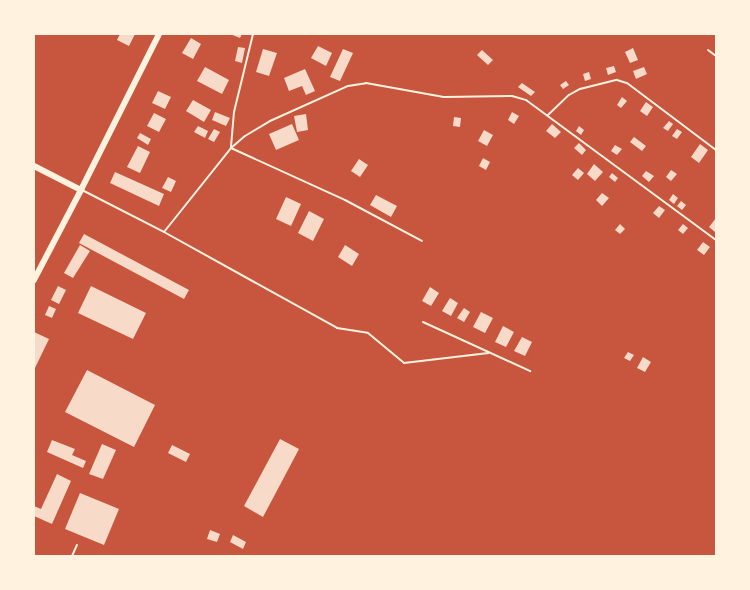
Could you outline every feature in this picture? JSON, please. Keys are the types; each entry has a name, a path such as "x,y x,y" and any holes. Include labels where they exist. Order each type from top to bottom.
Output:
{"main road":[{"path":"34,166 81,190 34,280"}],"street":[{"path":"81,190 159,34"}],"lane":[{"path":"231,148 234,112 253,34"},
{"path":"708,50 716,56"},
{"path":"548,115 568,95 580,89 617,80 627,83 716,150"},
{"path":"164,232 231,148 245,136 270,121 348,86 366,83 444,97 512,96 526,100 716,240"},
{"path":"231,148 345,200 422,241"},
{"path":"81,190 164,232 337,328 368,333 404,363 488,353"},
{"path":"423,322 530,371"},
{"path":"72,556 77,545"}],"building":[{"path":"120,34 135,34 129,46 117,40"},
{"path":"230,34 242,34 240,38"},
{"path":"191,38 201,44 193,59 182,53"},
{"path":"318,46 332,53 326,66 311,58"},
{"path":"238,47 245,48 242,63 235,61"},
{"path":"633,48 638,60 630,63 625,52"},
{"path":"263,49 277,53 269,76 256,72"},
{"path":"343,49 353,53 340,81 330,77"},
{"path":"482,50 493,60 488,65 477,55"},
{"path":"614,66 616,72 608,75 606,68"},
{"path":"205,67 229,80 222,94 197,81"},
{"path":"644,67 647,74 636,79 633,71"},
{"path":"305,69 315,91 306,95 302,86 289,91 284,78"},
{"path":"589,72 591,79 585,81 583,74"},
{"path":"566,81 569,85 563,89 560,85"},
{"path":"522,83 535,92 531,96 518,87"},
{"path":"158,91 171,97 165,109 152,103"},
{"path":"622,97 627,101 621,108 617,105"},
{"path":"193,100 211,110 204,122 186,111"},
{"path":"646,102 653,107 647,116 640,111"},
{"path":"215,112 230,118 226,126 212,120"},
{"path":"512,112 519,116 514,124 508,120"},
{"path":"154,113 166,119 159,132 147,126"},
{"path":"306,114 308,130 297,132 294,116"},
{"path":"454,117 461,118 460,127 453,126"},
{"path":"669,121 673,124 668,131 663,128"},
{"path":"292,124 299,140 276,150 269,134"},
{"path":"552,124 561,132 555,138 546,131"},
{"path":"198,126 208,131 205,138 194,132"},
{"path":"579,126 584,130 581,135 576,131"},
{"path":"214,129 220,132 214,142 208,139"},
{"path":"677,129 682,132 677,139 672,136"},
{"path":"484,130 493,135 487,146 478,141"},
{"path":"140,133 151,139 148,145 137,138"},
{"path":"634,137 646,146 642,151 630,142"},
{"path":"579,143 586,150 582,155 574,148"},
{"path":"700,144 708,150 699,163 691,157"},
{"path":"615,145 622,149 617,155 611,151"},
{"path":"138,146 150,152 140,173 127,167"},
{"path":"483,158 490,162 486,170 479,166"},
{"path":"359,159 368,165 360,177 351,171"},
{"path":"594,164 603,172 595,181 587,174"},
{"path":"578,168 584,173 578,180 572,175"},
{"path":"671,170 677,174 671,181 666,177"},
{"path":"646,171 654,176 649,182 642,176"},
{"path":"115,172 164,194 159,206 110,183"},
{"path":"612,173 618,178 615,182 609,177"},
{"path":"168,177 176,181 171,192 162,188"},
{"path":"602,193 609,198 602,206 596,200"},
{"path":"673,194 678,198 674,204 669,200"},
{"path":"376,195 397,206 391,217 370,205"},
{"path":"286,197 301,204 291,226 276,219"},
{"path":"681,201 686,205 682,210 677,206"},
{"path":"659,206 665,210 659,218 653,213"},
{"path":"309,211 324,219 313,241 298,233"},
{"path":"716,218 716,230 715,232 709,227"},
{"path":"620,224 625,229 620,234 615,230"},
{"path":"683,224 688,228 683,234 678,230"},
{"path":"84,234 189,290 184,299 79,243"},
{"path":"703,242 710,247 704,255 697,250"},
{"path":"80,245 90,251 73,278 64,273"},
{"path":"345,245 359,254 352,266 338,257"},
{"path":"58,286 66,290 59,304 51,300"},
{"path":"91,286 146,313 133,339 78,313"},
{"path":"430,287 439,293 431,306 422,301"},
{"path":"450,298 458,303 451,316 442,311"},
{"path":"49,306 56,309 52,318 45,315"},
{"path":"464,308 470,312 464,322 457,318"},
{"path":"481,312 493,318 485,333 473,327"},
{"path":"503,326 514,332 506,347 495,342"},
{"path":"34,332 49,339 35,368 34,367"},
{"path":"522,337 532,342 525,356 514,351"},
{"path":"628,352 634,355 630,361 624,358"},
{"path":"643,357 651,362 645,372 637,368"},
{"path":"87,370 155,405 134,447 65,412"},
{"path":"280,439 299,449 263,517 244,506"},
{"path":"52,440 75,449 72,455 86,461 83,468 47,452"},
{"path":"102,444 116,450 103,479 89,474"},
{"path":"172,445 190,454 186,462 168,453"},
{"path":"57,474 71,481 52,524 34,516 34,506 41,509"},
{"path":"80,493 119,509 104,545 65,529"},
{"path":"210,530 220,534 217,542 207,539"},
{"path":"233,535 246,542 243,549 230,542"}]}
